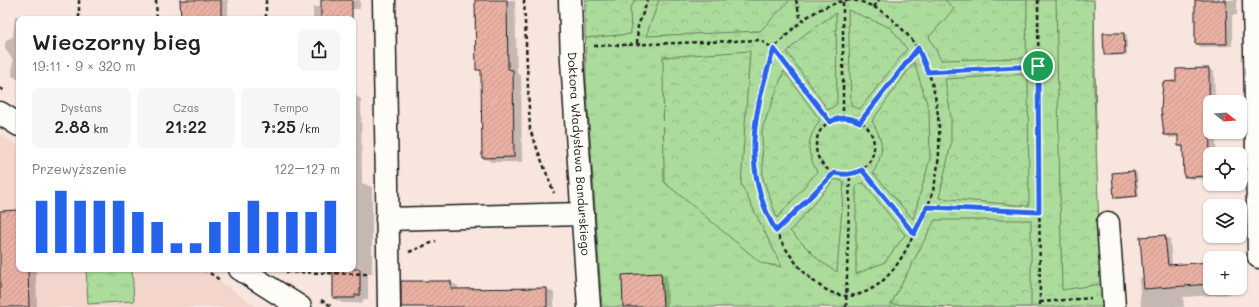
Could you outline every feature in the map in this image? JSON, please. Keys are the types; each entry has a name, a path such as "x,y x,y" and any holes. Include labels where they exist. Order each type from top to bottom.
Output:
{"street":[{"path":"384,0 389,307"},
{"name":"Doktora Władysława Bandurskiego","path":"570,0 571,48 589,307"},
{"path":"1254,0 1259,257"},
{"path":"0,113 16,123"},
{"path":"387,219 583,214"},
{"path":"1108,223 1114,301"},
{"path":"245,272 300,307"}],"path":[{"path":"79,0 79,16"},
{"path":"156,0 157,16"},
{"path":"266,0 266,16"},
{"path":"524,0 530,130 554,194"},
{"path":"637,43 638,26 648,0"},
{"path":"796,0 801,21"},
{"path":"852,0 874,7 892,19 918,48 928,72 936,102 939,139 937,170 927,207 905,253 887,277 875,287 855,295 832,294 815,284 794,261 768,216 758,191 753,138 756,111 774,49 801,21 827,6 843,1 852,0"},
{"path":"874,7 879,0"},
{"path":"1038,0 1040,307"},
{"path":"843,1 843,118"},
{"path":"571,48 637,43 760,40 774,49 830,122"},
{"path":"860,122 918,48"},
{"path":"928,72 1038,66"},
{"path":"843,118 852,118 860,122 868,128 874,145 873,154 869,163 862,170 850,174 844,175 834,173 826,167 820,159 817,150 817,140 821,132 830,122 843,118"},
{"path":"862,170 914,234"},
{"path":"776,231 834,173"},
{"path":"846,307 850,174"},
{"path":"927,207 1039,212"},
{"path":"285,272 368,274"},
{"path":"1040,302 1114,301"}],"shaded area":[{"path":"0,134 16,145 16,272 205,272 257,307 0,307"}],"green space":[{"path":"585,0 1094,0 1097,196 1103,307 602,307 586,80"},
{"path":"585,0 635,0 630,9 631,34 585,38"},
{"path":"659,0 789,1 760,31 646,36"},
{"path":"945,0 1027,0 1026,58 941,60 929,37 954,9"},
{"path":"1056,0 1094,0 1094,89 1101,284 1062,290"},
{"path":"848,10 891,28 907,49 860,109 851,106"},
{"path":"836,13 837,104 828,110 787,52 805,34"},
{"path":"750,51 741,184 782,267 761,263 664,182 663,57"},
{"path":"914,62 929,110 930,159 913,219 873,173 880,159 882,147 879,135 872,121"},
{"path":"784,71 820,120 812,134 809,146 811,158 817,172 777,218 763,179 762,129"},
{"path":"1028,74 1029,206 939,198 951,144 951,117 945,79"},
{"path":"835,179 844,182 837,272 820,261 790,231"},
{"path":"863,182 905,235 885,262 856,274 856,186"},
{"path":"935,220 1031,220 1031,307 952,307 891,304"},
{"path":"86,272 132,272 134,301 88,304"}],"building":[{"path":"180,0 221,0 221,16 181,16"},
{"path":"321,0 352,0 352,16 321,16"},
{"path":"475,0 507,0 508,69 513,70 514,157 482,158 481,70 476,70"},
{"path":"1195,0 1226,0 1227,44 1195,44"},
{"path":"1103,33 1124,33 1125,54 1104,55"},
{"path":"1209,68 1209,95 1203,95 1203,139 1210,139 1210,147 1203,147 1203,176 1184,177 1183,146 1178,146 1178,135 1164,135 1161,109 1163,82 1176,81 1176,69"},
{"path":"1134,171 1137,196 1114,198 1112,173"},
{"path":"16,210 16,272 28,272 29,307 0,307 0,211"},
{"path":"1165,235 1168,265 1203,262 1203,285 1144,289 1140,237"},
{"path":"356,269 360,269 360,295 355,295 355,298 333,298 333,272 356,272"},
{"path":"661,273 663,307 623,307 622,275"},
{"path":"401,281 451,281 451,289 547,288 547,307 401,307"}],"route":[{"path":"918,48 928,72 1038,66 1039,212 927,207 914,234 862,170 853,174 844,175 834,173 776,231 758,191 753,138 756,111 763,80 774,49 830,122 843,118 852,118 860,122 918,48"}]}
